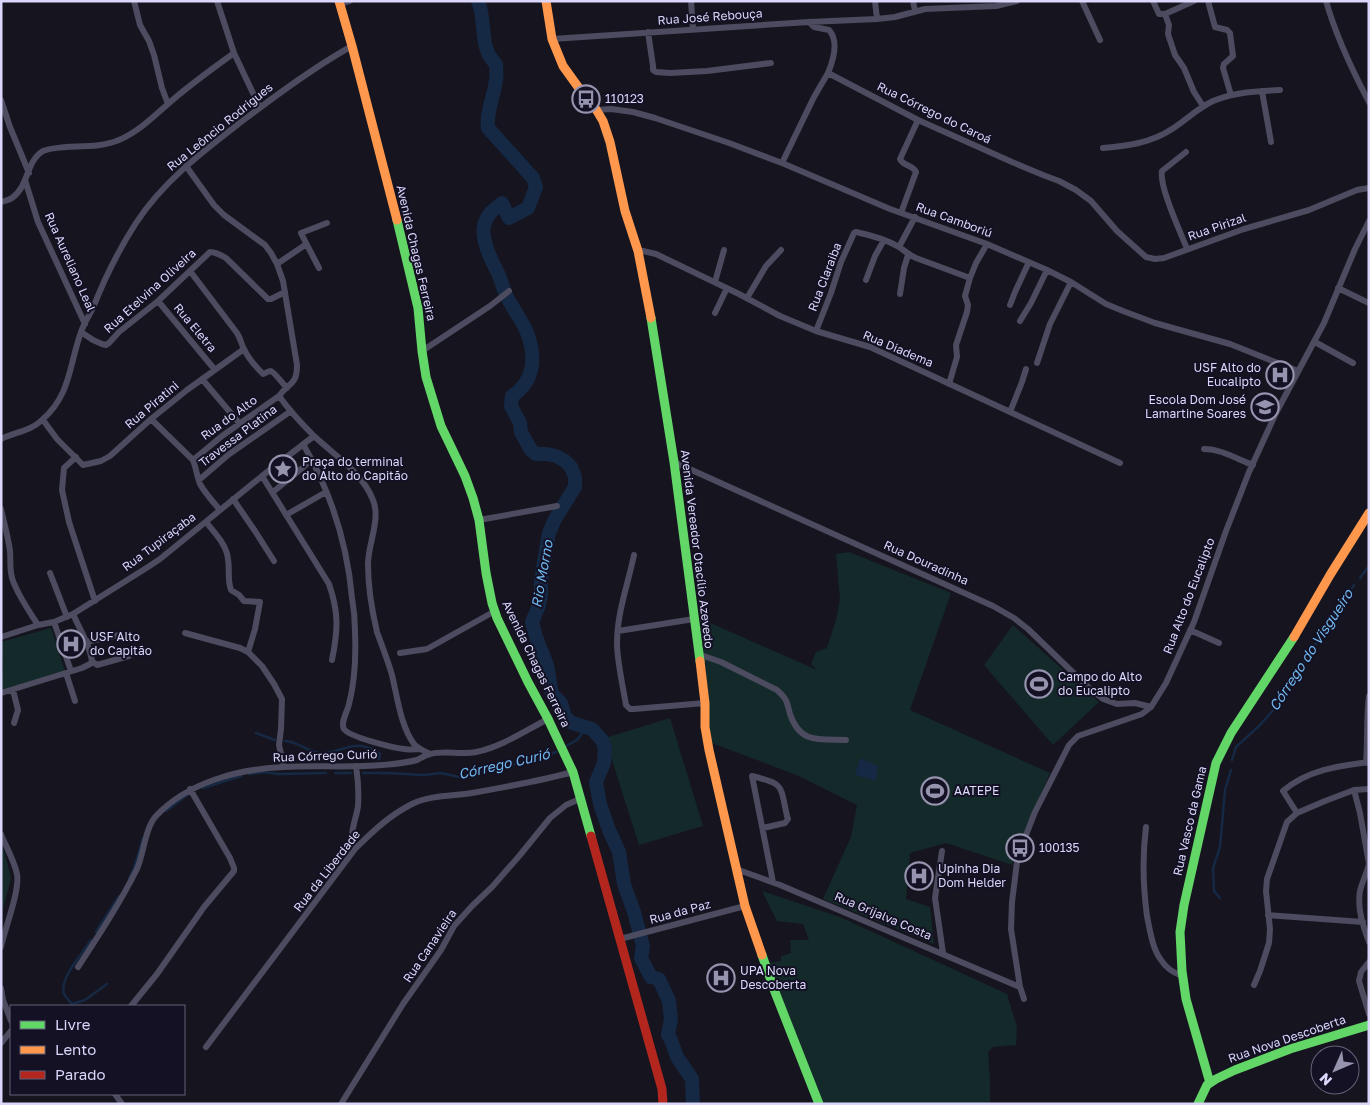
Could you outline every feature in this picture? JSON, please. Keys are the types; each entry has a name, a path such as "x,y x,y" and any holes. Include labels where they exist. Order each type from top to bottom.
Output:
{"main road":[{"name":"Avenida Vereador Otacílio Azevedo","path":"546,1 552,39 563,66 603,122 610,142 625,211 638,251 645,283 674,462 705,703 705,727 745,906 775,992 819,1104"},
{"name":"Avenida Chagas Ferreira","path":"340,3 418,308 426,377 441,426 465,476 480,520 488,587 495,611 573,772 624,938 662,1089 663,1104"},
{"name":"Rua Vasco da Gama","path":"1210,1083 1186,999 1182,976 1180,932 1216,763 1231,733 1302,625 1330,575 1369,513"},
{"name":"Rua Nova Descoberta","path":"1210,1083 1253,1062 1369,1024"},
{"path":"1198,1104 1210,1083"}],"street":[{"path":"134,1 140,25 154,55 168,104"},
{"path":"217,1 234,53 260,108"},
{"path":"340,3 350,1"},
{"path":"690,1 693,29"},
{"path":"875,1 877,19"},
{"path":"913,1 915,12"},
{"name":"Rua José Rebouça","path":"552,39 877,19 895,17 925,9 996,6 1017,1"},
{"path":"1082,1 1100,40"},
{"path":"1153,1 1159,14 1165,14 1194,1"},
{"path":"1208,1 1215,26 1226,30 1230,34 1233,56 1224,64 1224,68 1232,95"},
{"path":"1326,1 1342,44 1369,102"},
{"path":"1165,14 1169,25 1168,34 1175,55 1184,68 1194,92 1203,106"},
{"path":"782,163 814,97 828,73 835,50 834,37 830,30 814,27 809,22"},
{"path":"648,32 652,66 656,72 707,71 771,63"},
{"name":"Rua Leôncio Rodrigues","path":"1,439 32,428 43,420 61,399 81,332 107,273 136,223 164,186 213,144 260,108 322,62 352,46"},
{"path":"1,202 12,198 22,188 33,162 44,151 52,148 106,144 130,135 234,53"},
{"name":"Rua Córrego do Caroá","path":"828,73 918,120 1027,169 1060,181 1091,201"},
{"path":"1103,148 1150,141 1171,130 1203,106 1232,95 1280,90"},
{"path":"1262,91 1271,142"},
{"path":"1,100 28,173"},
{"name":"Rua Camboriú","path":"596,110 611,109 633,112 729,143 901,213 987,244 1047,270 1071,282 1106,304 1123,311 1155,323 1230,344 1298,371"},
{"path":"901,213 916,172 902,163 900,159 918,120"},
{"path":"1186,152 1162,171 1161,175 1164,189 1188,249"},
{"path":"186,166 214,206 264,245 277,264 283,281 297,365 297,372 292,384 287,388 274,372 271,371 263,374 244,349 237,333 190,271"},
{"name":"Rua Aureliano Leal","path":"25,180 38,222 85,324"},
{"name":"Rua Pirizal","path":"1091,201 1117,231 1146,257 1155,260 1244,229 1309,210 1357,190 1369,188"},
{"path":"900,247 915,217"},
{"name":"Rua Alto do Eucalipto","path":"1151,707 1166,683 1190,630 1208,585 1226,531 1276,413 1315,342 1369,221"},
{"path":"319,268 301,233 327,223"},
{"name":"Rua Claraiba","path":"816,331 831,293 840,262 855,232 884,240"},
{"path":"866,280 875,256 884,240 900,247 908,255 970,278"},
{"path":"277,264 302,248 306,243"},
{"path":"949,384 957,358 956,345 967,312 968,305 965,296 976,263 987,244"},
{"path":"715,282 724,250"},
{"path":"747,298 766,266 781,250"},
{"name":"Rua Diadema","path":"638,251 656,254 780,316 816,331 870,347 1120,463"},
{"name":"Rua Etelvina Oliveira","path":"81,332 93,340 106,345 119,332 158,301 207,254 214,252 226,258 268,299 272,299 285,292"},
{"path":"900,294 908,255"},
{"path":"1010,305 1029,262"},
{"path":"1020,321 1047,270"},
{"path":"1037,363 1050,324 1071,282"},
{"path":"715,313 727,288"},
{"path":"1338,288 1369,303"},
{"path":"422,351 490,306 509,291"},
{"name":"Rua Eletra","path":"158,301 214,370"},
{"path":"1315,342 1353,363"},
{"name":"Rua Piratini","path":"76,457 83,465 101,461 110,456 151,419 244,349"},
{"path":"1010,412 1026,369"},
{"path":"202,379 240,424"},
{"name":"Rua do Alto","path":"193,460 287,388"},
{"path":"279,396 314,436 355,473 374,500 376,512 369,547 368,565 377,630 405,725 413,742 420,749 430,754"},
{"name":"Travessa Platina","path":"199,480 228,456 291,411"},
{"path":"151,419 193,460 205,492 220,510"},
{"path":"43,420 58,440 76,457 64,468 62,490 69,522 95,601"},
{"name":"Rua Tupiraçaba","path":"1,637 70,616 95,601 160,559 232,499 314,436"},
{"path":"303,444 312,460 336,516 344,542 350,576 355,631 355,667 352,692 343,727 349,733 390,747 420,749"},
{"path":"1204,449 1222,452 1253,465"},
{"path":"273,492 312,460"},
{"name":"Rua Douradinha","path":"674,462 993,606 1014,618 1028,629 1089,688 1103,699 1117,704 1135,703 1151,707"},
{"path":"262,476 330,584 335,600 337,635 332,660"},
{"path":"286,515 326,492"},
{"path":"232,499 274,561"},
{"path":"480,520 557,506"},
{"path":"1,509 10,552 10,570 13,582 38,625"},
{"path":"206,522 216,534 228,558 228,580 231,590 244,601 260,602 248,652"},
{"path":"634,555 621,607 617,645 626,704 630,709 705,703"},
{"path":"50,573 70,616 86,642 91,663"},
{"path":"400,653 426,649 495,611"},
{"path":"618,631 694,619"},
{"path":"54,622 75,701"},
{"path":"1190,630 1219,643"},
{"path":"185,633 240,648 248,652 262,666 282,700 279,744 284,767"},
{"path":"86,642 119,635"},
{"path":"698,654 721,662 777,690 788,702 794,724 801,734 818,739 846,740"},
{"path":"1,693 91,663 97,665 129,656"},
{"path":"13,690 18,710 14,723"},
{"path":"1297,813 1283,791 1293,783 1319,770 1368,762 1367,718 1369,696"},
{"path":"1024,998 1020,987 1011,929 1013,887 1017,862 1035,812 1069,745 1078,736 1142,714 1151,707"},
{"name":"Rua Córrego Curió","path":"78,966 115,910 137,868 150,826 155,817 190,789 227,776 265,769 383,765 410,762 430,754 473,753 486,750 548,719"},
{"path":"355,849 352,842 352,832 358,807 356,766"},
{"name":"Rua da Liberdade","path":"206,1047 355,849 390,817 414,803 436,797 534,782 573,772"},
{"path":"763,828 785,823 788,819 781,787 777,783 752,776 773,882"},
{"path":"132,1005 185,936 204,907 234,871 230,858 190,789"},
{"path":"1254,985 1269,943 1270,928 1266,883 1287,822 1297,813 1324,801 1354,790 1369,789"},
{"path":"1354,790 1360,813 1368,864 1359,898 1369,942"},
{"name":"Rua Canavieira","path":"341,1104 403,1004 441,950 454,926 492,887 550,818 566,805 580,799"},
{"path":"1146,827 1143,878 1152,938 1160,960 1172,971 1182,976"},
{"path":"1,834 17,875 16,890 1,947"},
{"path":"942,851 935,898 943,953"},
{"name":"Rua Grijalva Costa","path":"736,869 773,882 1020,987"},
{"name":"Rua da Paz","path":"624,938 745,906"},
{"path":"1268,915 1363,922"},
{"path":"1369,962 1362,972 1359,981 1369,1014"},
{"path":"1,988 10,1027 1,1043"}],"green space":[{"name":"AATEPE","path":"849,552 951,593 910,710 1050,773 1012,865 946,843 910,853 906,899 930,907 934,944 823,899 851,837 857,805 799,776 712,743 710,736 707,685 699,618 817,670 811,664 816,652 827,648 836,620 840,599 836,554"},
{"name":"Campo do Alto do Eucalipto","path":"1013,625 1099,702 1053,745 984,665"},
{"path":"51,628 65,671 1,691 1,674 3,669 1,642"},
{"path":"670,718 703,826 639,845 605,738"},
{"path":"1,839 11,878 1,917"},
{"path":"762,891 840,917 1007,994 1017,1027 1016,1045 993,1047 988,1052 990,1104 822,1104 769,963 781,961 781,956 791,953 790,940 809,940 803,924 777,921"}],"water":[{"path":"860,758 878,766 876,781 855,775"}],"waterway":[{"name":"Rio Morno","path":"478,1 481,9 487,50 496,64 496,78 488,116 488,128 533,178 536,187 528,208 509,218 502,203 488,215 483,231 488,250 506,295 526,330 531,344 532,361 529,377 525,384 512,396 511,406 520,423 521,432 531,450 536,454 556,456 565,461 571,467 575,477 575,487 555,519 549,533 539,605 532,622 547,665 552,694 561,703 565,717 572,723 592,729 602,740 605,748 604,763 596,782 600,804 619,852 624,884 643,946 641,958 651,977 659,979 669,1001 671,1019 668,1035 677,1057 692,1079 693,1104"},
{"name":"Córrego do Visgueiro","path":"1360,578 1369,566"},
{"name":"Córrego do Visgueiro","path":"1232,760 1236,747 1277,706 1354,585"},
{"name":"Córrego Curió","path":"566,746 577,740 586,728"},
{"path":"256,733 275,740"},
{"path":"285,741 319,753 354,746 366,747 380,754 379,759"},
{"name":"Córrego Curió","path":"363,773 424,775 441,773 459,777 535,759 556,752"},
{"name":"Córrego do Visgueiro","path":"1220,898 1214,891 1213,868 1220,847 1225,790 1231,770"},
{"name":"Córrego Curió","path":"249,774 265,772 277,774 326,773"},
{"name":"Córrego Curió","path":"335,773 351,773"},
{"name":"Córrego Curió","path":"203,788 241,776"},
{"path":"166,811 187,795"},
{"name":"Córrego Curió","path":"129,878 143,838"},
{"name":"Córrego Curió","path":"96,932 119,896"},
{"name":"Córrego Curió","path":"91,940 68,973 63,988 64,994 72,1004 85,1000 107,984"}],"traffic: fast":[{"path":"397,220 418,308 426,377 441,426 465,476 473,498 479,520 492,603 497,618 573,772 591,836"},
{"path":"651,318 674,462 700,661"},
{"path":"1210,1083 1186,999 1180,932 1184,905 1216,763 1231,733 1294,637"},
{"path":"762,955 819,1104"},
{"path":"1198,1104 1207,1085 1235,1070 1290,1049 1369,1025"}],"traffic: slow":[{"path":"339,1 397,220"},
{"path":"546,1 552,39 563,66 594,106 603,121 610,142 625,211 638,251 651,318"},
{"path":"1294,637 1369,513"},
{"path":"700,661 705,703 705,727 709,750 745,906 762,955"}],"traffic: jam":[{"path":"591,836 662,1089 663,1104"}],"place":[{"name":"110123","path":"586,99"},
{"name":"USF Alto do Eucalipto","path":"1280,375"},
{"name":"Escola Dom José Lamartine Soares","path":"1265,407"},
{"name":"Praça do terminal do Alto do Capitão","path":"283,469"},
{"name":"USF Alto do Capitão","path":"71,644"},
{"name":"Campo do Alto do Eucalipto","path":"1039,684"},
{"name":"AATEPE","path":"935,791"},
{"name":"100135","path":"1020,848"},
{"name":"Upinha Dia Dom Helder","path":"919,876"},
{"name":"UPA Nova Descoberta","path":"721,978"}]}
